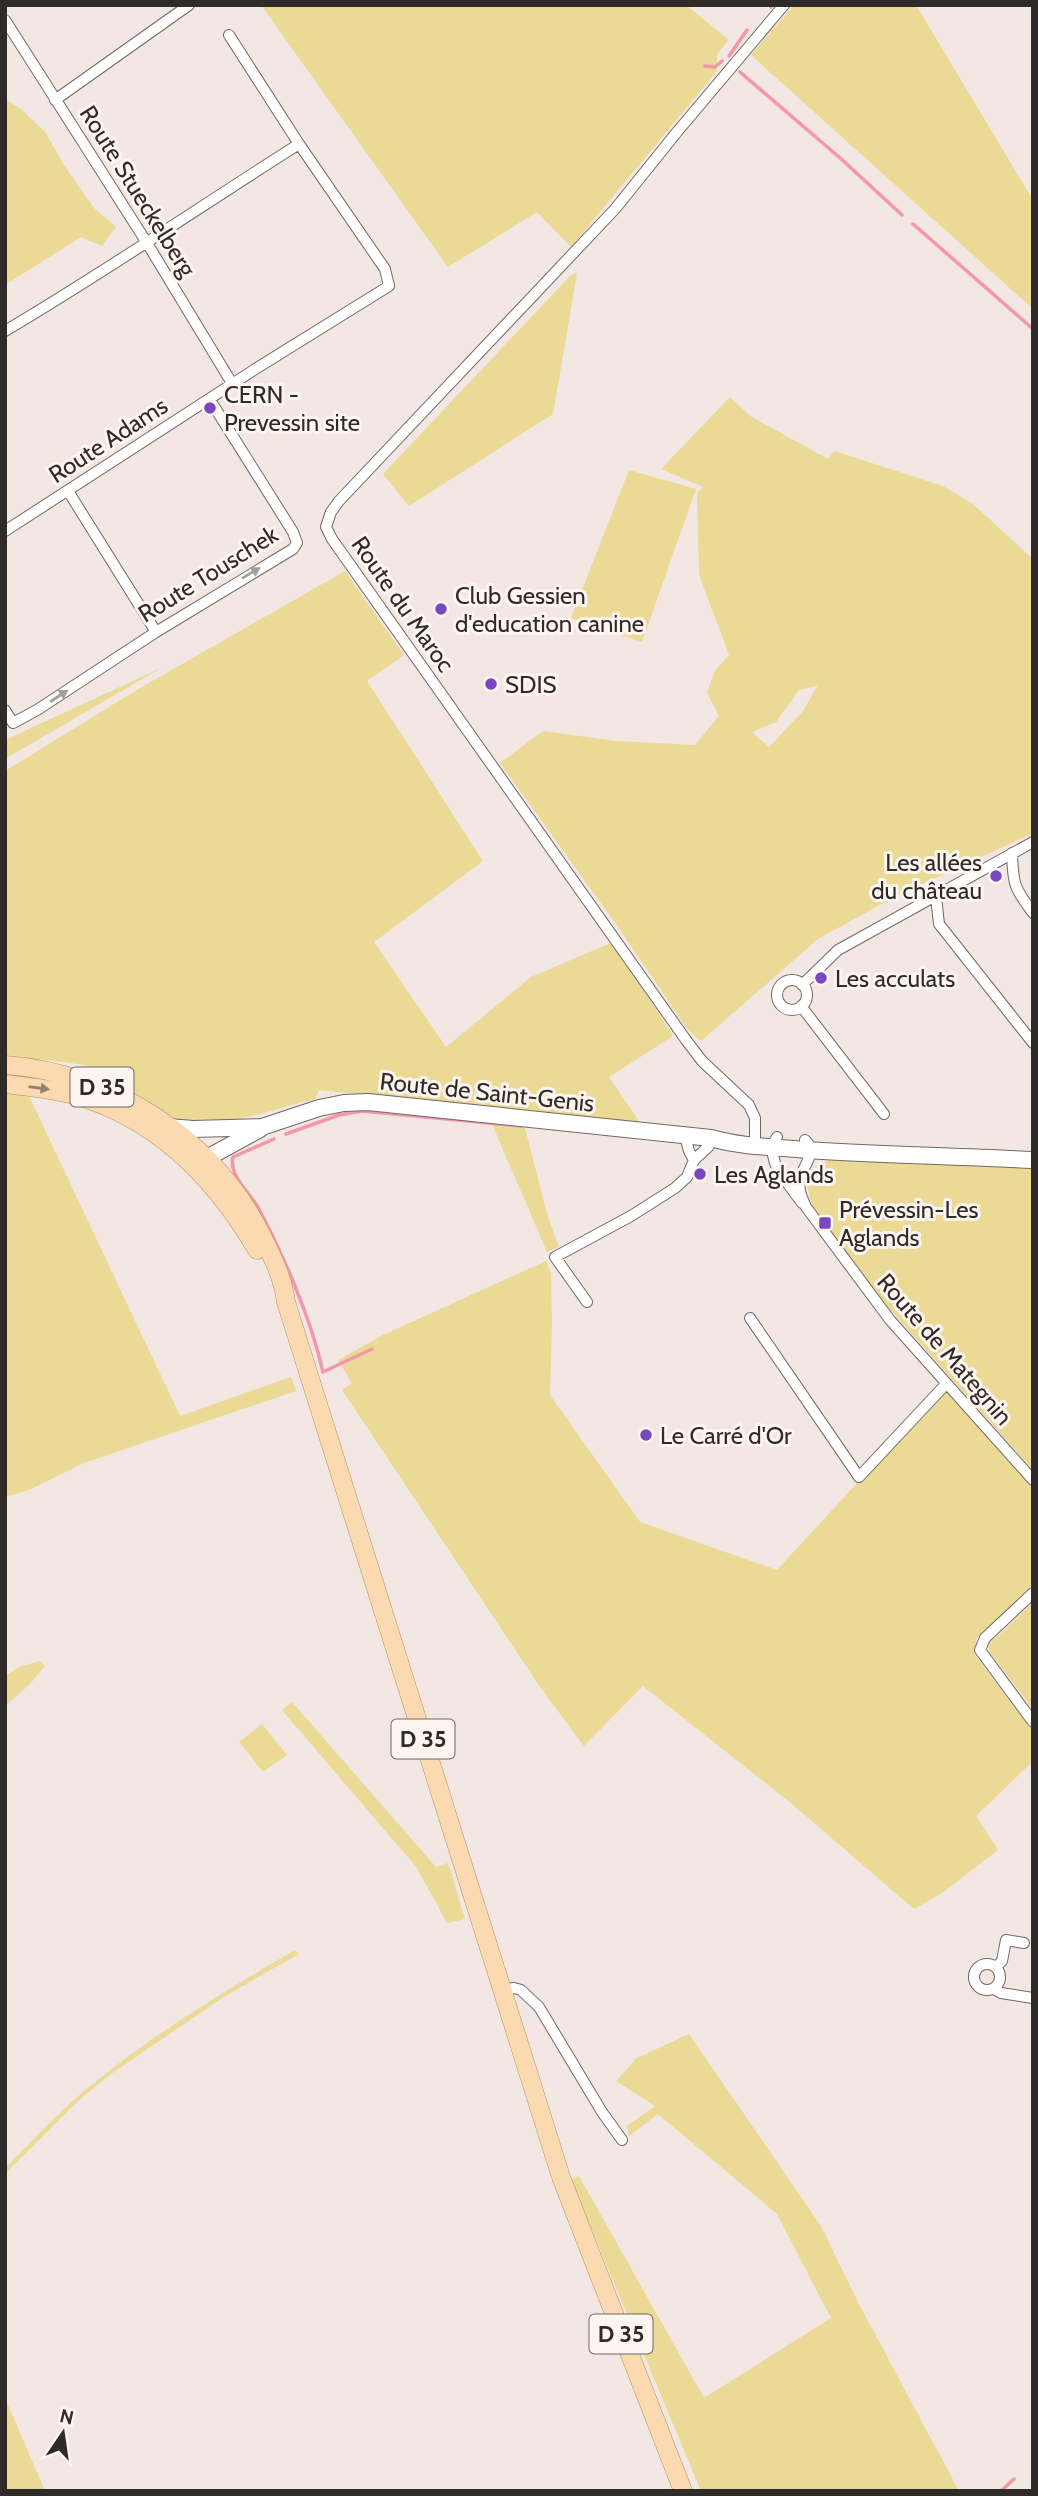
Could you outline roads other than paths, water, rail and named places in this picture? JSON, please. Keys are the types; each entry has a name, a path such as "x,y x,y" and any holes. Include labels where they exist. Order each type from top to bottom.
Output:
{"main road":[{"name":"D 35","path":"5,1065 47,1070 89,1082 121,1097 168,1126 247,1233 286,1302"},
{"name":"D 35","path":"5,1084 72,1094 117,1111 189,1151 208,1158 233,1188 258,1227 284,1285 286,1302 500,1990 576,2220 683,2491"},
{"name":"Route de Saint-Genis","path":"168,1126 210,1129 262,1127 319,1108 356,1102 711,1138 728,1143 765,1141 904,1156 927,1154 1033,1160"},
{"name":"Route de Saint-Genis","path":"208,1158 262,1127"},
{"path":"189,1151 197,1135 210,1129"}],"street":[{"path":"55,100 189,5"},
{"name":"Route du Maroc","path":"765,1141 749,1105 702,1061 686,1040 326,527 331,512 339,501 615,209 784,5"},
{"name":"Route Stueckelberg","path":"5,20 147,243 233,385"},
{"path":"5,331 84,285 299,144 229,35"},
{"name":"Route Adams","path":"5,531 390,286 385,269 299,144"},
{"name":"Route Touschek","path":"5,710 13,723 37,710 156,632 293,549 297,543 293,532 210,400"},
{"path":"68,491 156,632"},
{"path":"802,985 838,950 1033,842"},
{"path":"1012,853 1013,883 1033,913"},
{"path":"936,897 939,924 1033,1043"},
{"path":"796,981 802,985 806,998 802,1006 791,1010 779,1003 777,993 786,982 796,981"},
{"path":"802,1006 884,1114"},
{"path":"685,1136 694,1160"},
{"path":"587,1302 555,1257 631,1216 675,1188 687,1177 694,1160 705,1152 711,1138"},
{"name":"Route de Mategnin","path":"765,1141 779,1172 793,1194 806,1207 868,1293 1033,1480"},
{"name":"Route de Mategnin","path":"806,1207 799,1182 808,1145"},
{"path":"750,1318 859,1476 946,1384"},
{"path":"1033,1593 985,1638 980,1650 1033,1722"},
{"path":"996,1967 1002,1961 1006,1940 1024,1943"},
{"path":"996,1967 984,1965 975,1974 975,1983 981,1989 994,1989 1001,1993 1033,1998"},
{"path":"994,1989 1001,1976 996,1967"},
{"path":"500,1990 521,1990 539,2007 602,2112 622,2140"}],"waterway":[{"path":"729,56 747,30"},
{"path":"705,66 715,67 722,61"},
{"path":"740,72 902,215"},
{"path":"913,224 1033,329"},
{"path":"286,1134 339,1115 362,1111 521,1126"},
{"path":"274,1139 233,1157 232,1164 237,1177 259,1209 287,1267 304,1310 323,1372 372,1349"},
{"path":"1001,2491 1014,2479"}],"place":[{"name":"CERN - Prevessin site","path":"210,408"},
{"name":"Club Gessien d'education canine","path":"441,609"},
{"name":"SDIS","path":"491,684"},
{"name":"Les allées du château","path":"996,876"},
{"name":"Les acculats","path":"821,978"},
{"name":"Les Aglands","path":"700,1174"},
{"name":"Prévessin-Les Aglands","path":"825,1223"},
{"name":"Le Carré d'Or","path":"646,1435"}]}
